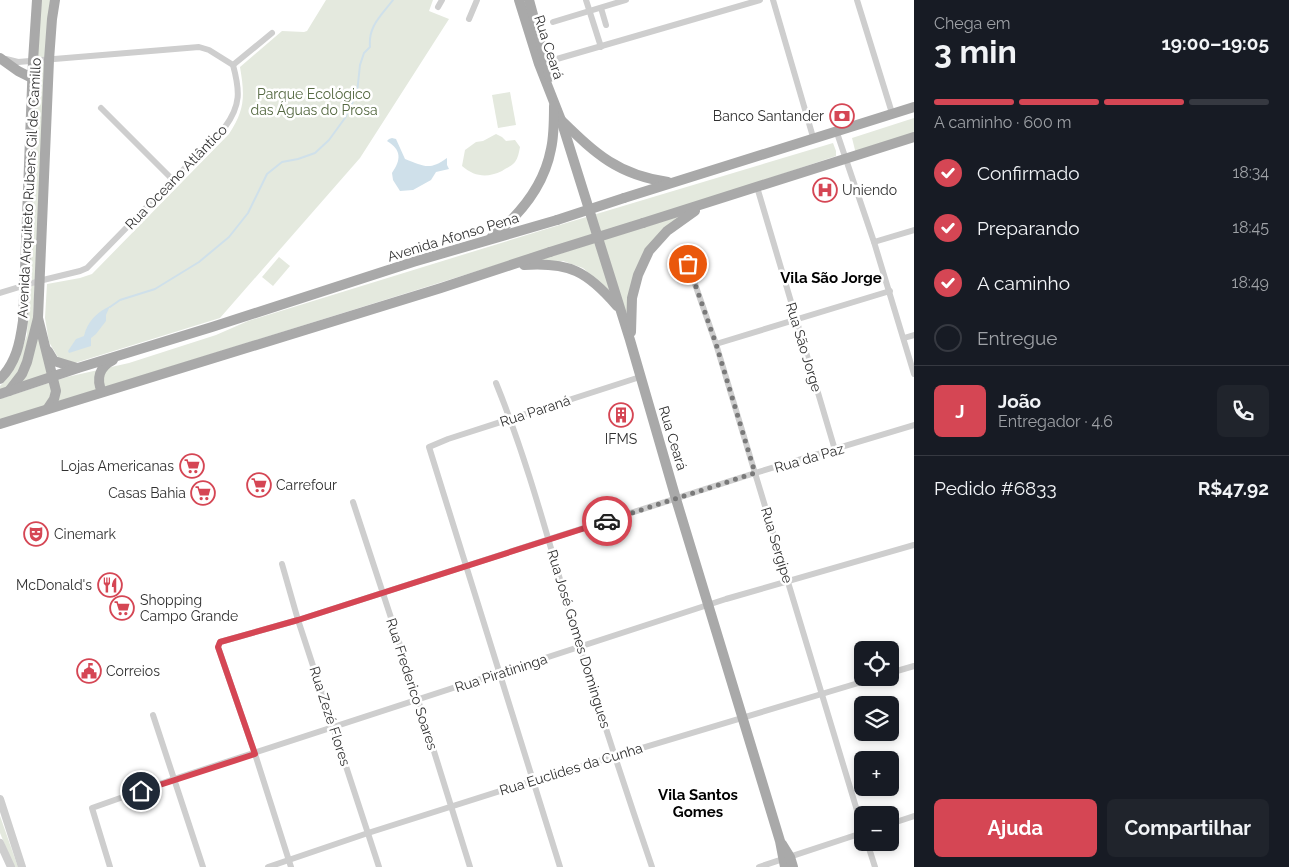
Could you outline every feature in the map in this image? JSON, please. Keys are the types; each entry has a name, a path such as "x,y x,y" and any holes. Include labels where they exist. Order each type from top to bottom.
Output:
{"main road":[{"name":"Avenida Arquiteto Rubens Gil de Camillo","path":"0,379 13,363 21,341 37,0"},
{"name":"Avenida Arquiteto Rubens Gil de Camillo","path":"3,394 22,374 27,362 38,318 52,19 55,0"},
{"name":"Rua Ceará","path":"519,0 543,63 630,340 676,499 788,863"},
{"name":"Rua Ceará","path":"529,0 543,63"},
{"path":"0,58 32,78"},
{"path":"486,242 522,210 541,180 548,165 552,148 555,102"},
{"name":"Avenida Afonso Pena","path":"3,394 124,353 212,327 414,262 557,220 671,182 914,107"},
{"path":"561,120 607,161 639,176 671,182"},
{"path":"0,424 441,288 914,137"},
{"path":"630,340 632,298 638,275 649,251 668,231 704,205"},
{"path":"500,268 539,264 561,265 577,270 598,285 620,309"},
{"path":"38,318 56,395 48,408"},
{"path":"45,344 54,361 78,368"},
{"path":"102,392 98,384 101,370 107,363 124,353"}],"street":[{"path":"438,7 442,0"},
{"path":"470,19 477,0"},
{"path":"586,0 601,46"},
{"path":"553,22 626,0"},
{"path":"543,63 760,0"},
{"path":"773,0 813,138"},
{"path":"857,0 892,113"},
{"path":"601,8 606,25"},
{"path":"0,58 18,62 198,47 209,50 233,66 272,33"},
{"name":"Rua Oceano Atlântico","path":"0,292 87,268 174,181 233,116 238,104 237,81 233,66"},
{"path":"100,108 174,181"},
{"path":"836,130 890,291 914,374"},
{"name":"Rua São Jorge","path":"757,187 835,450"},
{"path":"874,242 914,230"},
{"name":"Rua Sergipe","path":"688,264 716,344 856,806"},
{"path":"716,344 890,291"},
{"path":"904,338 914,335"},
{"name":"Rua Paraná","path":"466,566 430,446 640,377"},
{"name":"Rua José Gomes Domingues","path":"496,383 510,419 549,538 580,647 652,867"},
{"name":"Rua da Paz","path":"255,754 218,644 755,473 914,425"},
{"name":"Rua Frederico Soares","path":"352,502 418,700 470,867"},
{"name":"Rua Piratininga","path":"110,867 92,808 174,779 709,605 914,545"},
{"name":"Rua Zezé Flores","path":"282,564 298,620 379,867"},
{"path":"466,566 560,867"},
{"path":"899,671 914,667"},
{"name":"Rua Euclides da Cunha","path":"268,867 290,864 368,833 532,780 854,684"},
{"path":"153,715 203,867"},
{"path":"255,754 290,864"},
{"path":"0,799 22,867"},
{"path":"899,821 914,816"},
{"path":"759,867 788,863 854,836"},
{"path":"0,843 10,867"},
{"path":"870,851 875,867"}],"green space":[{"path":"40,0 53,0 33,316 49,373 0,391 0,386 10,375 27,335"},
{"name":"Parque Ecológico das Águas do Prosa","path":"326,0 433,0 429,11 449,19 360,158 220,318 75,363 59,359 49,342 45,318 47,284 92,274 229,134 241,110 243,86 240,67 282,31 307,31"},
{"path":"510,92 516,125 498,128 492,95"},
{"path":"914,118 914,135 856,154 852,138"},
{"path":"496,134 506,141 515,140 520,147 518,157 514,163 502,171 491,175 476,174 462,166 465,150 476,142 483,141"},
{"path":"833,143 836,156 705,200 0,420 0,399 67,377 129,363 216,335 248,321"},
{"path":"686,214 647,249 630,322 626,311 583,268 563,261 530,263"},
{"path":"279,257 290,266 273,286 262,277"},
{"path":"0,816 18,867 14,867 0,833"}],"shaded area":[{"path":"392,138 396,139 405,159 417,164 431,166 447,158 449,169 436,172 431,180 413,190 400,191 393,180 392,173 397,164 398,152 387,141"},
{"path":"110,306 106,315 106,321 91,338 91,346 69,353 68,351 76,339 84,336 93,318"}],"waterway":[{"path":"110,307 120,300 155,289 199,262 229,237 248,213 267,174 282,162 315,153 329,140 345,118 357,93 360,65 364,53 370,47 373,27 393,0"}],"way so far":[{"path":"607,521 755,473 716,344 688,264"}],"place":[{"name":"Banco Santander","path":"842,116"},
{"name":"Uniendo","path":"825,190"},
{"name":"IFMS","path":"621,415"},
{"name":"Lojas Americanas","path":"192,466"},
{"name":"Carrefour","path":"259,485"},
{"name":"Casas Bahia","path":"203,493"},
{"name":"Cinemark","path":"36,534"},
{"name":"McDonald's","path":"110,585"},
{"name":"Shopping Campo Grande","path":"122,608"},
{"name":"Correios","path":"89,671"}],"district":[{"name":"Vila São Jorge","path":"831,278"},
{"name":"Vila Santos Gomes","path":"698,804"}],"route":[{"path":"141,791 255,754 218,647 220,642 298,620 549,538 607,521"}]}
